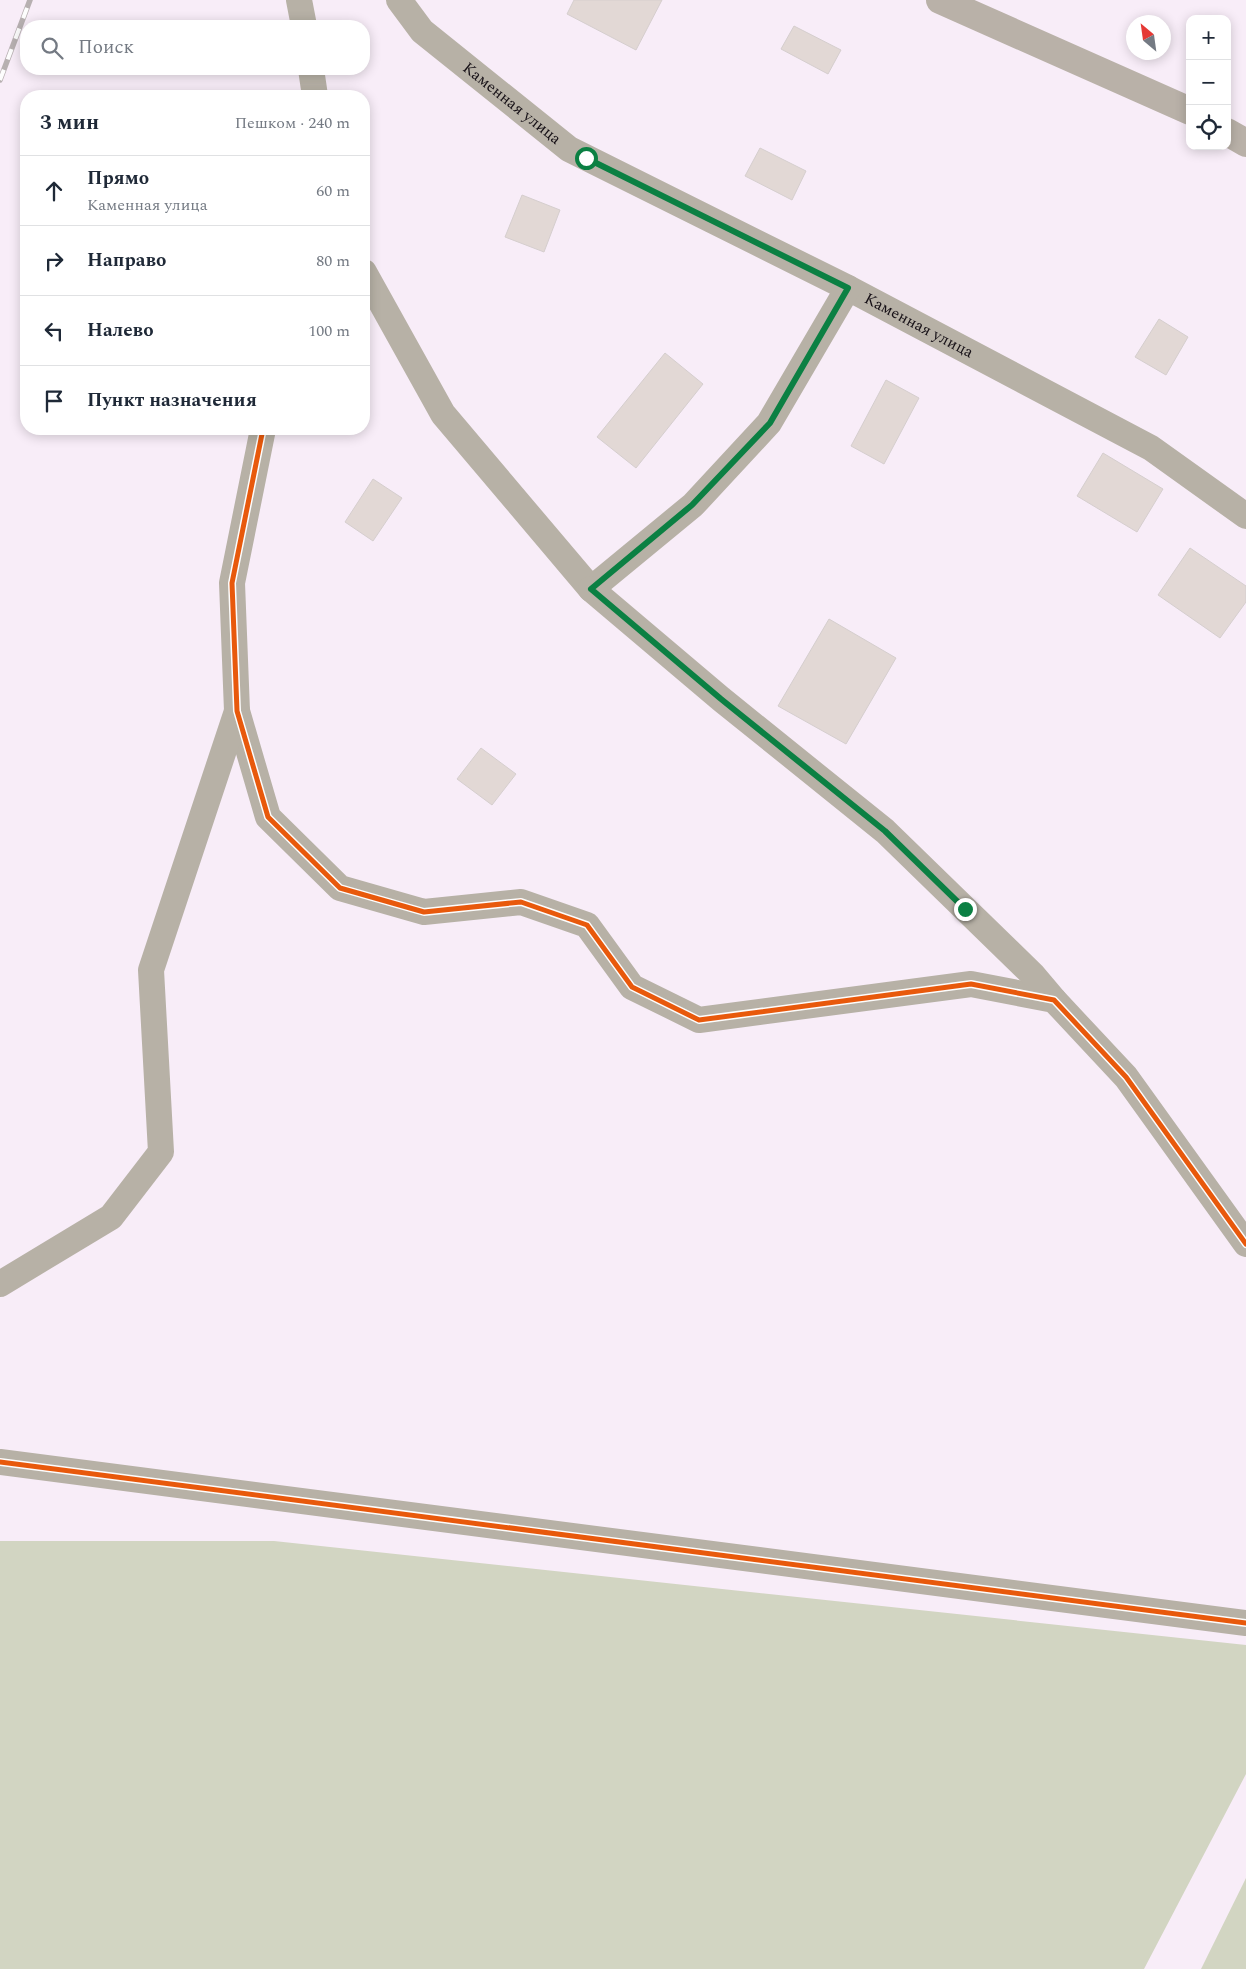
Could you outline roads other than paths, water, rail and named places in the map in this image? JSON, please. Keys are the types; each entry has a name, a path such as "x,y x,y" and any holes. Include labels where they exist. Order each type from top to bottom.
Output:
{"main road":[{"path":"940,0 1186,109"},
{"path":"1231,134 1246,143"}],"street":[{"path":"299,0 303,20"},
{"name":"Каменная улица","path":"399,0 422,31 569,149 848,288 1151,448 1246,516"},
{"path":"312,75 314,90"},
{"path":"370,283 443,414 591,589 721,699 885,831 1032,974 1126,1078 1246,1244"},
{"path":"591,589 692,505 770,423 848,288"},
{"path":"262,435 232,583 237,711 268,817 340,888 424,912 521,902 587,925 632,987 699,1020 971,984 1054,1000"},
{"path":"0,1284 111,1217 161,1152 151,970 237,711"},
{"path":"0,1462 1246,1623"}],"railway":[{"path":"22,20 30,0"},
{"path":"0,80 20,27"}]}
